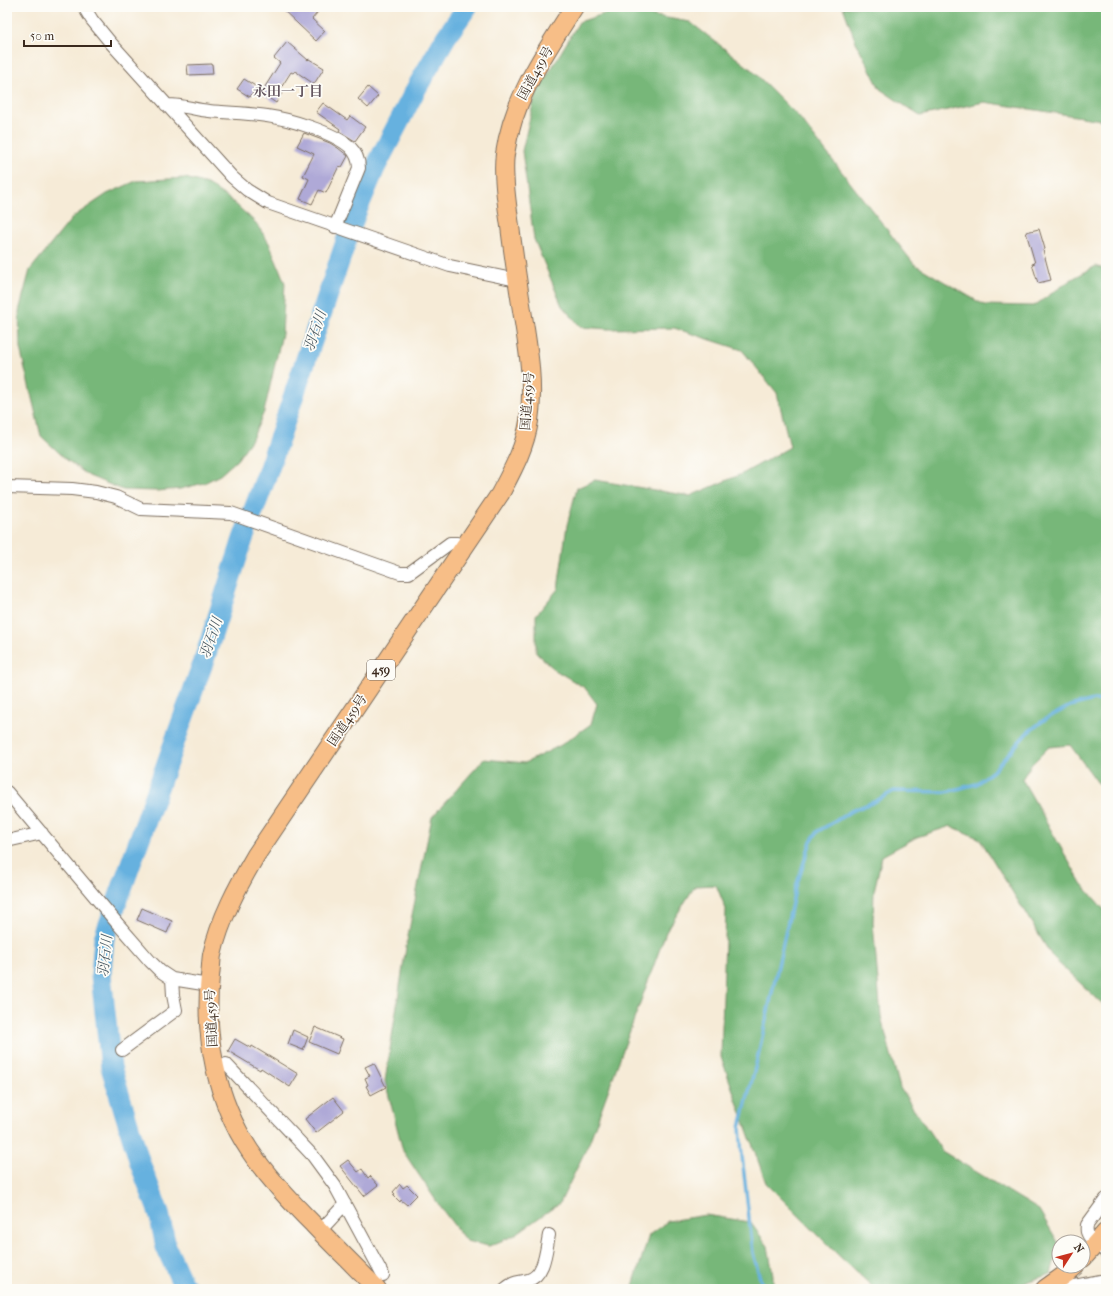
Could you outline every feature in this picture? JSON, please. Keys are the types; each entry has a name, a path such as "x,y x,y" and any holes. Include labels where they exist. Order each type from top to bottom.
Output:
{"highway":[{"name":"国道459号","path":"380,1282 320,1231 285,1195 250,1152 237,1128 225,1103 216,1074 209,1038 208,1007 212,955 234,893 256,855 500,494 522,450 529,421 531,390 529,358 505,190 505,155 510,127 529,80 574,7"},
{"path":"1091,1251 1101,1243"},
{"path":"1045,1289 1066,1274"}],"street":[{"path":"84,7 92,20 110,42 166,105 232,177 247,190 268,203 360,236 450,266 517,280"},
{"path":"166,105 178,104 207,111 268,116 292,121 341,140 357,155 359,168 338,228"},
{"path":"7,488 72,489 96,492 116,497 141,509 231,513 400,573 409,573 450,543 457,543 464,546"},
{"path":"7,792 117,923 160,971 172,979 209,985"},
{"path":"7,841 42,833"},
{"path":"122,1050 176,1010 172,979"},
{"path":"226,1064 313,1156 335,1186 345,1204 380,1282"},
{"path":"1101,1243 1088,1235 1086,1230 1087,1225 1106,1199"},
{"path":"320,1231 345,1204"},
{"path":"505,1289 513,1283 530,1280 540,1272 549,1235"},
{"path":"1058,1289 1106,1280"}],"green space":[{"path":"843,7 1106,7 1106,124 1101,120 984,102 920,116 880,89 855,40"},
{"path":"613,11 638,13 690,22 752,70 798,116 914,264 984,305 1034,306 1072,279 1096,266 1106,270 1106,794 1070,745 1049,747 1031,765 1022,779 1081,883 1106,912 1106,1007 1053,958 980,839 951,826 917,837 882,856 874,891 873,923 881,1017 900,1088 942,1151 1039,1210 1053,1234 1051,1234 1051,1274 1029,1281 1014,1289 875,1289 838,1255 766,1183 721,1057 726,909 716,885 695,886 666,932 589,1143 560,1203 513,1236 489,1246 466,1241 441,1208 403,1151 385,1081 408,935 432,817 484,759 525,763 561,745 591,724 597,704 585,688 555,670 536,652 536,615 558,589 567,525 577,488 595,480 690,496 744,473 790,447 777,393 742,350 674,328 608,329 581,327 562,306 534,239 522,151 535,96 579,22"},
{"path":"185,178 207,184 231,200 256,223 269,243 285,283 282,334 264,412 252,439 237,460 220,475 204,483 180,489 157,491 123,490 89,476 67,460 41,436 20,348 19,311 30,270 73,217 107,194 136,181"},
{"path":"706,1215 750,1222 768,1246 773,1275 773,1289 632,1289 649,1235 668,1221"}],"building":[{"path":"280,7 322,7 312,19 325,31 316,41"},
{"path":"287,42 308,60 309,59 324,68 314,84 295,71 293,73 291,72 279,91 282,93 276,103 261,93 280,63 274,58"},
{"path":"212,64 213,74 188,75 187,65"},
{"path":"244,79 257,87 250,97 237,89"},
{"path":"368,87 378,96 368,108 358,99"},
{"path":"323,103 347,120 350,116 365,127 355,141 339,131 340,129 316,112"},
{"path":"304,133 330,143 348,156 342,167 339,166 326,193 319,190 312,204 300,199 309,179 303,176 314,154 297,146"},
{"path":"1039,229 1045,249 1043,250 1051,280 1038,283 1032,264 1035,263 1026,232"},
{"path":"142,908 172,921 167,933 137,920"},
{"path":"315,1027 343,1039 337,1054 309,1042"},
{"path":"293,1030 308,1037 303,1050 288,1044"},
{"path":"235,1039 251,1048 252,1046 298,1074 290,1087 261,1068 260,1070 228,1051"},
{"path":"374,1063 386,1087 371,1095 366,1086 368,1085 365,1078 370,1076 365,1067"},
{"path":"333,1097 344,1111 316,1133 305,1119"},
{"path":"348,1160 358,1172 362,1169 368,1178 370,1176 378,1185 364,1196 340,1166"},
{"path":"400,1184 403,1188 407,1185 417,1195 407,1205 401,1200 400,1202 393,1195 395,1194 393,1192"}],"waterway":[{"name":"羽石川","path":"188,1289 183,1285 166,1247 159,1213 140,1163 111,1067 101,975 104,938 204,660 243,539 266,477 355,215 375,168 416,89 446,37 467,7"},
{"path":"763,1289 753,1253 740,1127 757,1060 795,890 811,841 818,831 851,811 874,802 894,791 946,792 976,784 993,771 1027,733 1044,720 1070,706 1094,700 1106,701"}],"district":[{"name":"永田一丁目","path":"288,91"}]}
